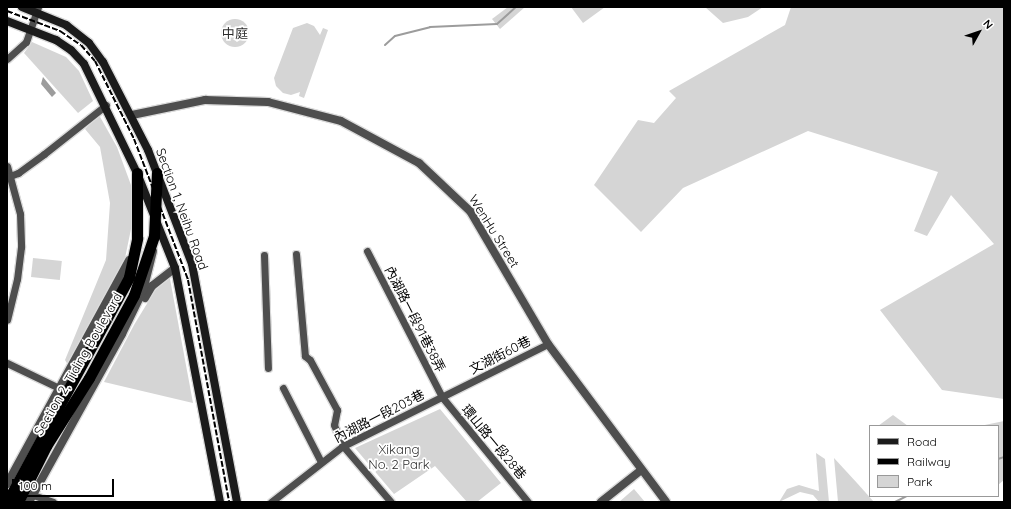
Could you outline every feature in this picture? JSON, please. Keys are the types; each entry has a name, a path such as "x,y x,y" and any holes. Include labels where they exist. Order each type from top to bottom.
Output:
{"highway":[{"name":"Section 2, Tiding Boulevard","path":"8,502 129,277 137,238 137,173"},
{"name":"Section 2, Tiding Boulevard","path":"18,502 46,446 89,378 134,295 154,236 156,222 157,173"}],"main road":[{"name":"Section 1, Neihu Road","path":"22,7 38,10 66,25 89,43 103,62 132,115 157,173 192,264 237,502"},
{"name":"Section 1, Neihu Road","path":"7,21 56,40 71,50 84,64 106,105 137,173 175,268 220,502"}],"street":[{"path":"7,59 26,42 38,10"},
{"name":"WenHu Street","path":"132,115 205,100 268,102 341,121 419,163 460,198 470,211 548,344 636,460 640,471 666,502"},
{"path":"10,176 44,154 106,105"},
{"path":"7,166 20,214 21,247 17,279 7,320"},
{"name":"Section 2, Tiding Boulevard","path":"31,498 122,334 144,291 153,256 154,236"},
{"name":"Section 2, Tiding Boulevard","path":"7,484 124,271 137,238"},
{"name":"內湖路一段91巷38弄","path":"367,251 442,398"},
{"path":"296,254 304,356 310,360 337,410 334,425 343,446 390,502"},
{"path":"264,255 268,368"},
{"path":"122,334 152,286 175,268"},
{"name":"文湖街60巷","path":"442,398 548,344"},
{"path":"7,363 59,388"},
{"path":"283,388 321,462"},
{"name":"內湖路一段203巷","path":"271,502 343,446 442,398"},
{"name":"環山路一段28巷","path":"442,398 528,502"},
{"path":"601,502 640,471"},
{"path":"31,498 53,502"}],"green space":[{"path":"508,7 525,7 500,29 492,19"},
{"path":"571,7 605,7 583,23"},
{"path":"705,7 763,7 748,17 723,23"},
{"path":"791,7 1004,7 1004,399 942,390 880,310 994,244 951,195 927,236 914,231 938,172 808,131 683,188 641,232 594,185 638,120 654,123 676,98 669,91 785,25"},
{"name":"中庭","path":"235,19 245,23 249,33 245,43 235,47 225,43 221,33 225,23"},
{"path":"307,23 314,26 320,35 323,28 328,30 304,98 299,96 300,92 291,95 283,93 276,86 274,78 293,28"},
{"path":"32,42 66,57 79,71 93,101 78,113 24,53"},
{"path":"99,115 117,147 131,185 131,229 124,263 68,365 65,360 106,260 110,203 100,147 85,129"},
{"path":"33,258 62,261 60,280 31,277"},
{"path":"167,276 170,279 193,403 104,382 134,325 162,279"},
{"name":"Xikang No. 2 Park","path":"440,409 501,483 477,502 467,502 435,466 394,494 355,448"},
{"path":"893,415 907,425 879,425"},
{"path":"1004,421 1004,480 999,484 999,425 985,425"},
{"path":"816,453 825,459 829,502 819,502 813,495 800,492 779,502 787,489 799,485 819,491"},
{"path":"834,458 874,502 838,502"},
{"path":"634,489 645,502 619,502"}],"shaded area":[{"path":"43,77 56,93 52,97 41,84"}],"waterway":[{"path":"385,45 395,36 430,27 497,24 516,7"},
{"path":"999,459 1004,457"},
{"path":"895,502 905,497"}],"railway":[{"path":"7,11 60,31 81,45 95,61 134,139 188,280 229,502"}]}
